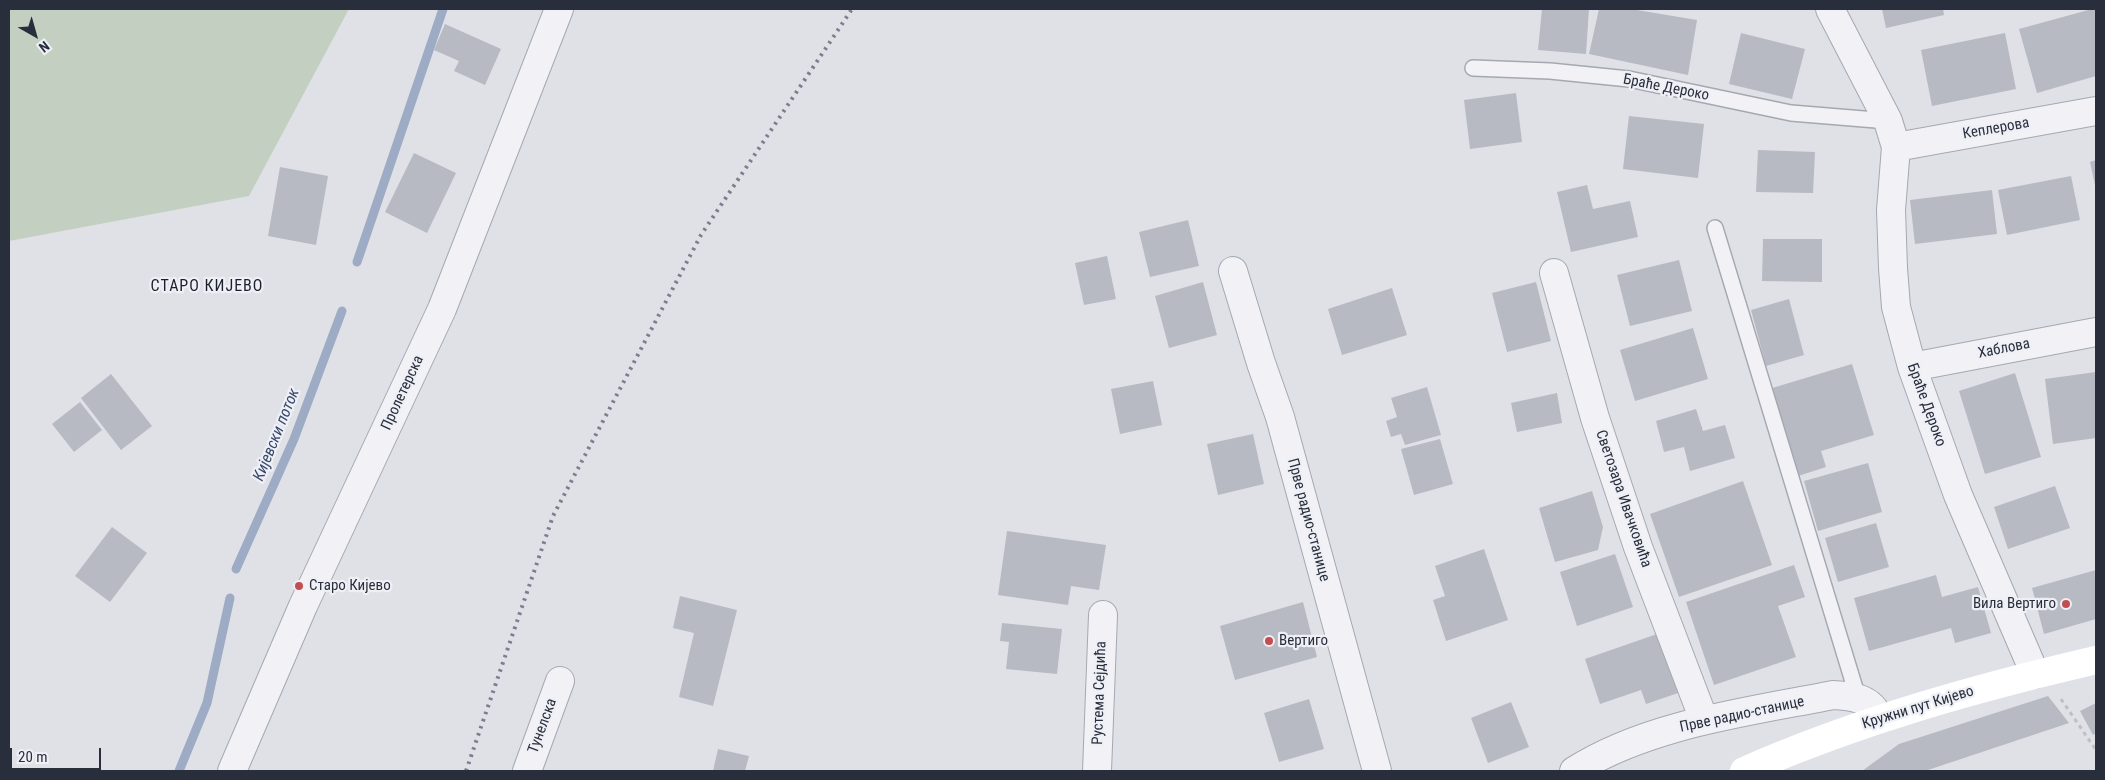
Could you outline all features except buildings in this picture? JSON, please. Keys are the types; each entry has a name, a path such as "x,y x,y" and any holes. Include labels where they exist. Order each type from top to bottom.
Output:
{"main road":[{"name":"Кружни пут Кијево","path":"1744,771 1880,718 1939,699 2096,660"}],"street":[{"name":"Пролетерска","path":"232,771 295,625 442,309 559,9"},
{"name":"Браће Дероко","path":"1830,9 1888,121 1896,147 1891,210 1893,268 1896,307 1912,367 1958,495 2038,674"},
{"name":"Кеплерова","path":"1896,147 2096,112"},
{"name":"Прве радио-станице","path":"1233,271 1261,363 1280,417 1377,771"},
{"name":"Светозара Ивачковића","path":"1554,273 1595,418 1638,547 1704,720"},
{"name":"Хаблова","path":"1912,367 2096,332"},
{"name":"Рустема Сејдића","path":"1097,771 1103,615"},
{"name":"Тунелска","path":"527,771 560,681"},
{"name":"Прве радио-станице","path":"1574,771 1588,762 1629,745 1704,720 1833,695 1858,698"},
{"path":"1858,698 1873,706 1880,718"}],"lane":[{"name":"Браће Дероко","path":"1473,68 1550,71 1629,79 1791,113 1888,121"},
{"path":"1715,228 1858,698"}],"path":[{"path":"2038,674 2096,750"}],"green space":[{"path":"9,9 349,9 249,196 9,241"}],"waterway":[{"name":"Кијевски поток","path":"357,262 443,9"},
{"name":"Кијевски поток","path":"236,569 294,439 342,311"},
{"name":"Кијевски поток","path":"179,771 207,703 230,598"}],"railway":[{"path":"466,771 553,516 701,235 852,9"}],"place":[{"name":"Старо Кијево","path":"299,586"},
{"name":"Вила Вертиго","path":"2066,604"},
{"name":"Вертиго","path":"1269,641"}],"district":[{"name":"СТАРО КИЈЕВО","path":"207,287"}]}
